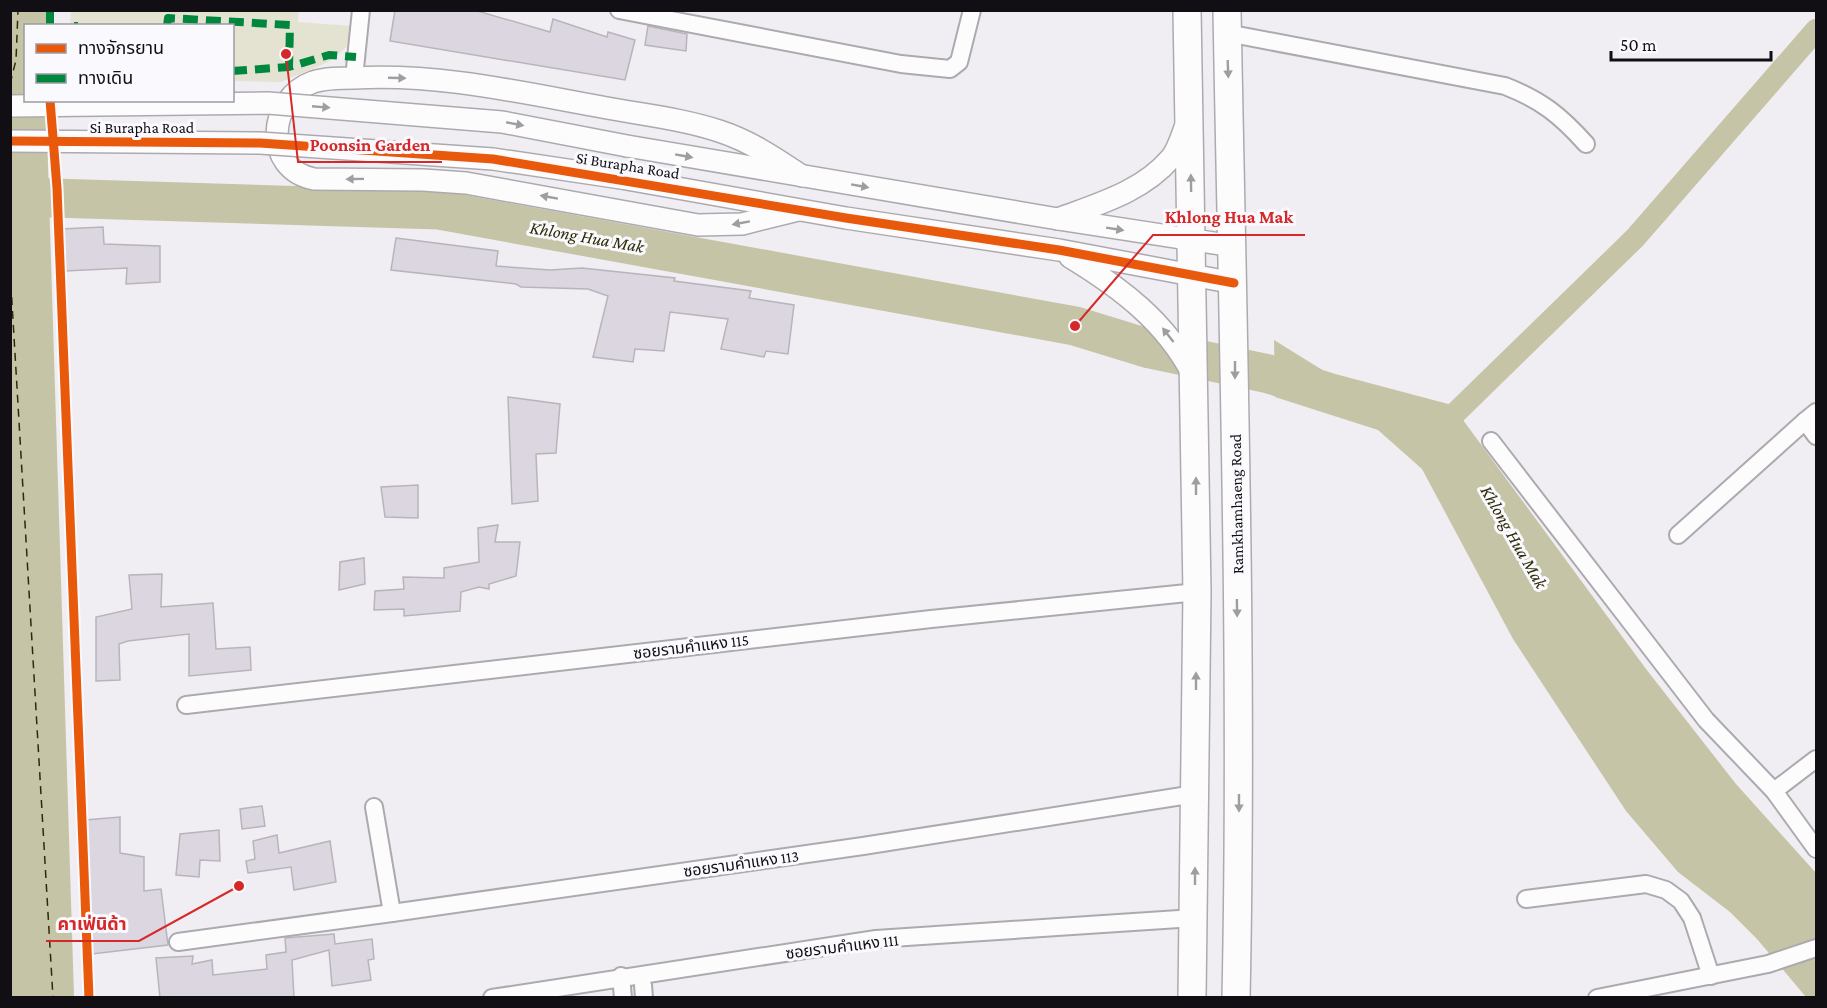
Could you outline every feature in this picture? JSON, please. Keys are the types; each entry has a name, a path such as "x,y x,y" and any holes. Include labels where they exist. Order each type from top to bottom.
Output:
{"main road":[{"path":"1187,10 1197,592 1192,998"},
{"name":"Ramkhamhaeng Road","path":"1227,22 1235,337 1239,767 1236,998"}],"street":[{"path":"354,78 361,10"},
{"path":"619,10 901,64 950,69 959,62 972,10"},
{"path":"1227,22 1505,86 1544,104 1563,118 1586,144"},
{"path":"798,210 742,224 698,225 466,183 300,177 290,168 279,149 282,109 300,89 313,82 354,78 426,79 467,83 694,124 743,140 802,176"},
{"name":"Si Burapha Road","path":"10,106 268,103 502,122 802,176 1233,246"},
{"path":"1058,219 1124,194 1149,178 1173,157 1189,117"},
{"name":"Si Burapha Road","path":"10,141 260,143 493,159 621,178 798,210 1059,250 1193,278 1234,283"},
{"path":"1059,250 1100,276 1160,325 1181,352 1195,378"},
{"path":"1678,535 1811,416 1816,436"},
{"path":"1491,441 1707,720 1774,791 1816,849"},
{"name":"ซอยรามคำแหง 115","path":"186,705 920,620 1197,592"},
{"path":"1774,791 1816,759"},
{"name":"ซอยรามคำแหง 113","path":"178,942 863,846 1195,794"},
{"path":"374,807 392,913"},
{"path":"1526,899 1646,884 1666,890 1681,901 1692,918 1711,976"},
{"name":"ซอยรามคำแหง 111","path":"492,998 621,976 876,939 1194,918"},
{"path":"1597,998 1631,995 1768,964 1816,948"},
{"path":"621,976 623,998"}],"shaded area":[{"path":"299,10 298,22 352,26 349,45 328,62 281,82 234,81 234,24 70,24 71,11"}],"water":[{"path":"10,11 46,11 46,24 24,24 24,102 46,102 74,997 11,997"},
{"path":"1274,340 1324,371 1452,405 1646,669 1736,784 1816,873 1816,997 1806,997 1757,939 1730,912 1678,872 1626,811 1513,639 1422,469 1378,430 1275,397"}],"building":[{"path":"395,10 474,10 550,32 553,19 607,37 608,32 635,40 625,80 390,41"},
{"path":"648,26 687,34 686,51 645,45"},
{"path":"103,227 104,244 160,246 160,282 126,284 127,268 65,271 61,229"},
{"path":"396,238 498,251 496,266 550,270 582,268 675,278 674,281 751,291 749,298 794,305 788,354 766,351 764,357 721,349 728,319 670,312 664,351 635,349 633,362 593,357 608,296 588,289 521,287 516,284 391,270"},
{"path":"508,397 560,404 556,453 536,454 538,501 512,504"},
{"path":"418,485 418,518 385,517 381,487"},
{"path":"498,525 495,542 520,542 516,576 489,584 489,589 479,587 461,592 460,611 404,616 404,609 374,610 375,591 404,589 403,577 444,578 444,568 479,562 478,528"},
{"path":"364,558 365,584 339,590 340,562"},
{"path":"162,574 161,607 213,603 216,649 250,647 251,670 189,676 189,634 119,644 120,680 96,681 96,617 132,609 129,575"},
{"path":"262,806 265,826 242,829 240,809"},
{"path":"120,817 120,853 144,857 144,891 161,889 168,945 92,954 85,820"},
{"path":"219,830 220,861 200,860 199,877 176,875 180,834"},
{"path":"277,835 279,853 330,841 336,882 294,890 291,867 248,873 246,861 255,859 253,841"},
{"path":"334,934 335,944 372,939 374,959 368,960 371,980 332,986 329,950 292,960 294,998 160,998 156,958 193,956 192,964 212,960 213,975 267,969 266,955 286,952 285,938"}],"waterway":[{"path":"1438,430 1635,238 1816,30"},
{"name":"Khlong Hua Mak","path":"20,197 439,210 1075,326 1150,349 1269,374 1324,391"}],"ferry route":[{"path":"10,84 16,60 18,10"},
{"path":"10,269 53,998"}],"marked path":[{"path":"50,10 50,24"},
{"path":"167,24 168,18 290,25 289,67"},
{"path":"234,71 289,67 329,55 356,57"}],"cycle path":[{"path":"50,102 57,188 89,998"},
{"path":"10,141 260,143 493,159 846,218 1059,250 1234,283"}],"place":[{"name":"Poonsin Garden","path":"286,54"},
{"name":"Khlong Hua Mak","path":"1075,326"},
{"name":"คาเฟ่นิด้า","path":"239,886"}]}
